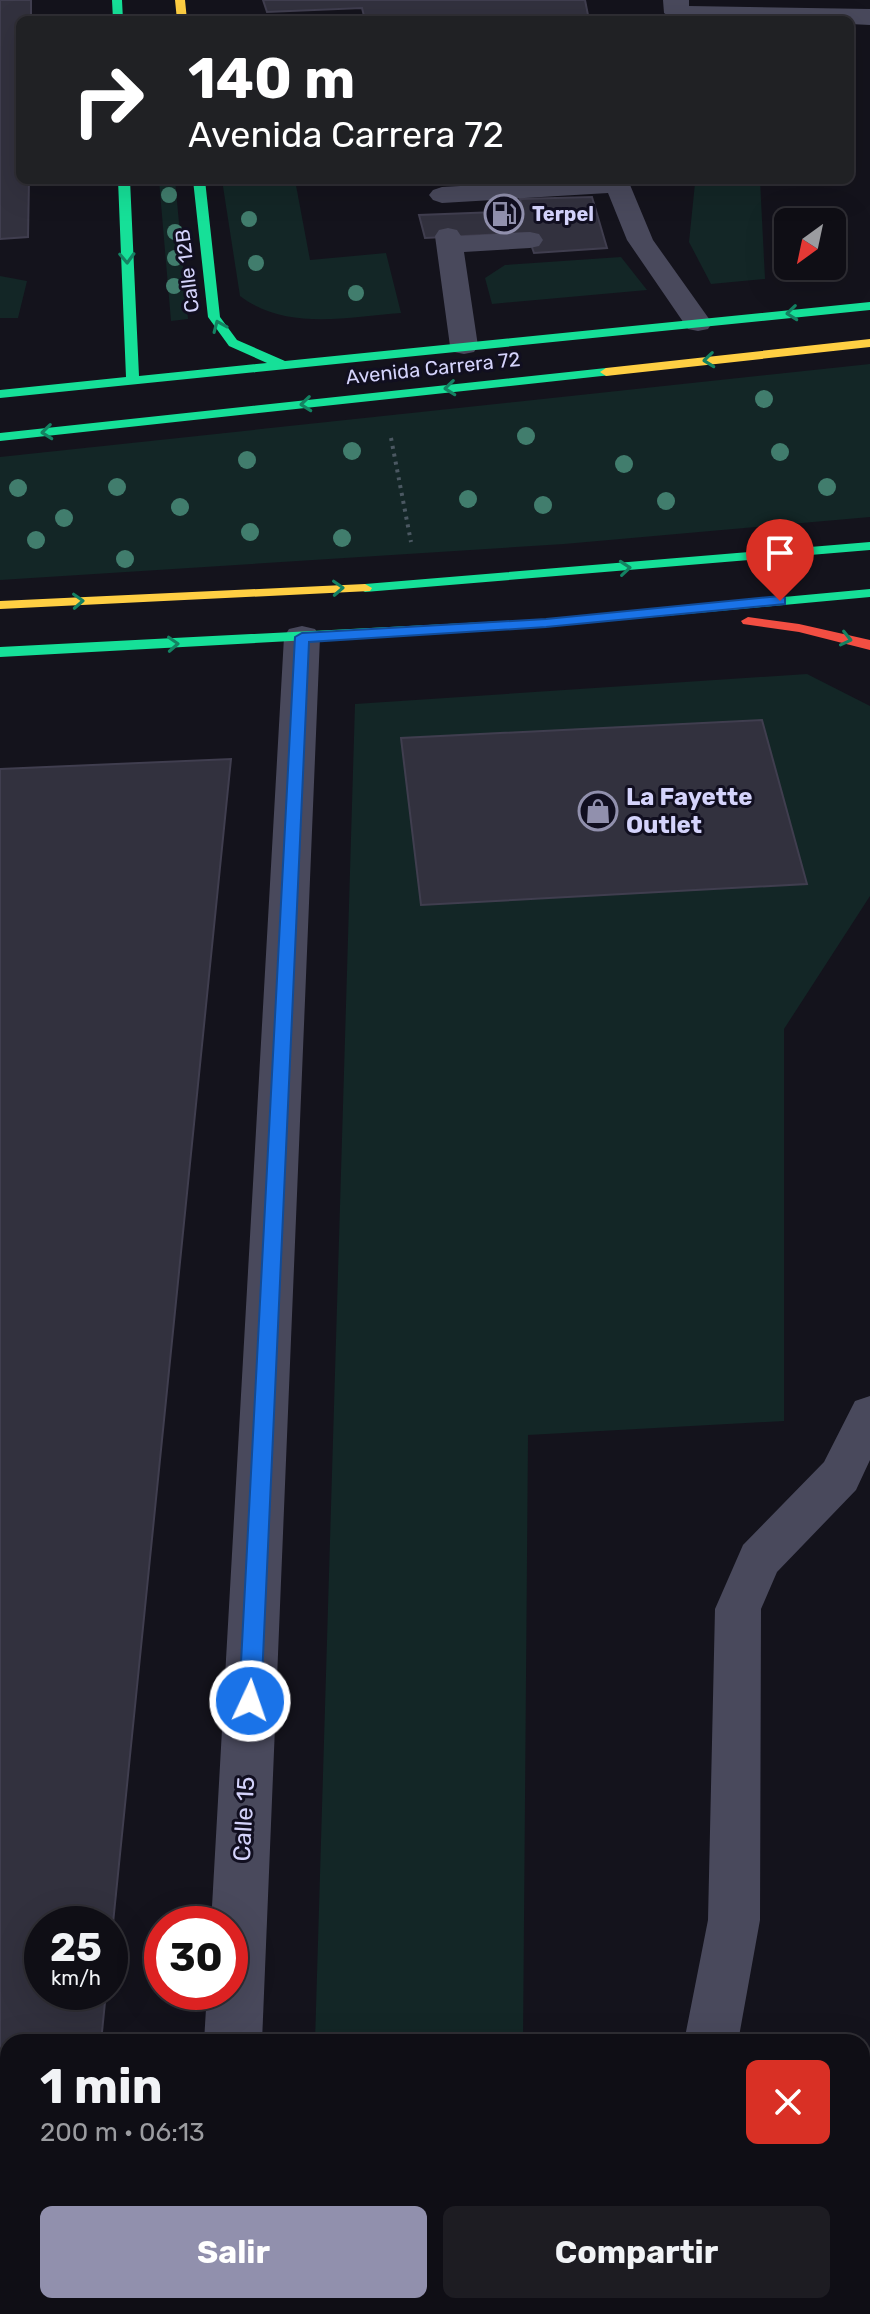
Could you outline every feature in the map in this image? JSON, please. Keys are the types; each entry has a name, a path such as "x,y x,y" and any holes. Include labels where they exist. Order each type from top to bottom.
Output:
{"main road":[{"path":"124,184 133,380"},
{"name":"Calle 12B","path":"199,184 214,317 219,329 225,339 240,348 282,365"},
{"name":"Avenida Carrera 72","path":"0,394 870,306"},
{"name":"Avenida Carrera 72","path":"0,437 870,343"},
{"path":"0,605 419,585 870,546"},
{"path":"527,576 622,585"},
{"path":"685,592 780,601"},
{"path":"546,623 870,593"},
{"path":"0,652 683,618 750,621 799,628 870,645"},
{"path":"0,643 39,650"}],"street":[{"path":"689,11 840,16"},
{"name":"Calle 15","path":"233,2034 302,637"}],"lane":[{"path":"445,214 610,184"},
{"path":"616,184 626,234 698,323"},
{"path":"445,214 530,240"},
{"path":"445,214 464,346"},
{"path":"713,2034 734,1920 738,1609 759,1559 840,1476 870,1414"}],"path":[{"path":"390,432 413,554"}],"green space":[{"path":"159,184 175,184 188,319 171,321"},
{"path":"223,184 296,184 310,260 386,253 401,313 338,319 297,318 258,307 240,296"},
{"path":"695,184 760,184 765,279 711,284 689,242"},
{"path":"621,257 647,290 492,304 485,278 505,265"},
{"path":"0,276 27,281 18,318 0,318"},
{"path":"870,364 870,517 564,544 0,580 0,457"},
{"path":"807,674 870,706 870,896 784,1029 784,1421 528,1435 523,2034 315,2034 355,704"}],"building":[{"path":"0,0 31,0 31,16 16,16 16,184 29,184 28,237 0,239"},
{"path":"263,0 585,0 588,16 364,16 362,8 267,12"},
{"path":"592,197 607,248 534,253 527,233 425,238 419,215 523,211 520,199"},
{"name":"La Fayette Outlet","path":"762,720 807,884 421,905 401,738"},
{"path":"231,759 115,1906 24,1906 24,2010 104,2010 102,2034 0,2034 0,769"}],"traffic: fast":[{"path":"117,0 118,16"},
{"path":"124,184 133,380"},
{"path":"199,184 214,317 233,343 282,365"},
{"path":"0,394 870,306"},
{"path":"0,437 606,372"},
{"path":"365,588 870,546"},
{"path":"0,652 546,623 870,593"}],"traffic: slow":[{"path":"180,0 182,16"},
{"path":"606,372 870,343"},
{"path":"0,605 365,588"}],"traffic: jam":[{"path":"748,621 799,628 870,645"}],"place":[{"name":"Terpel","path":"504,214"},
{"name":"La Fayette Outlet","path":"598,811"}],"route":[{"path":"250,1701 302,637 546,623 780,601"}]}
